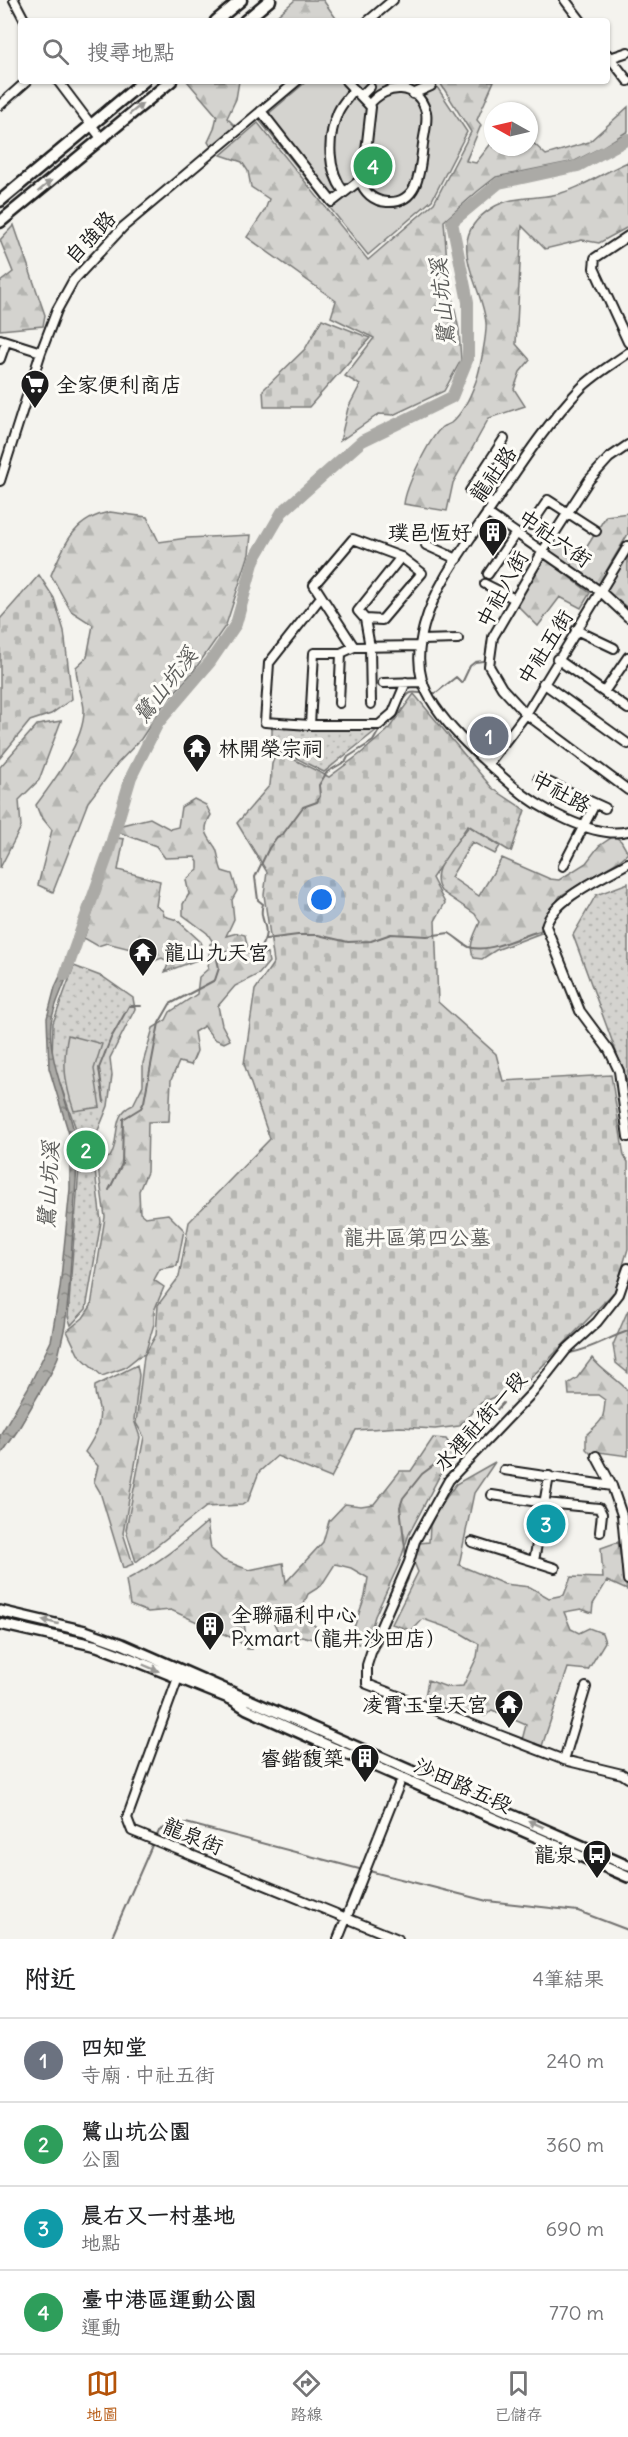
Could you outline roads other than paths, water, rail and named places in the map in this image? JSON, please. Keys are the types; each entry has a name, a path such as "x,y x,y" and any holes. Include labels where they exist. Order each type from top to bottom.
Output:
{"main road":[{"path":"220,18 241,0"},
{"path":"249,18 270,0"},
{"path":"0,201 141,84"},
{"path":"0,222 167,84"}],"street":[{"path":"14,0 23,18"},
{"path":"372,18 393,0"},
{"path":"565,0 579,18"},
{"path":"610,56 628,52"},
{"path":"610,57 628,81"},
{"path":"0,105 24,84"},
{"path":"60,84 101,138"},
{"name":"自強路","path":"0,480 41,352 57,310 73,281 99,251 152,201 293,84"},
{"path":"261,111 332,202 363,178 371,107 349,84"},
{"path":"412,94 431,86"},
{"path":"361,96 370,87"},
{"path":"344,192 334,177 331,143 339,111 354,89"},
{"path":"360,180 363,189 374,199 395,202 408,197 413,191 420,166 426,115 422,103 402,89 391,89 380,92 369,105"},
{"path":"628,236 595,258 594,268 628,342"},
{"path":"0,359 3,341 41,352"},
{"name":"龍社路","path":"488,764 442,714 428,694 423,682 419,658 420,643 432,606 457,559 549,426 582,387 628,353"},
{"path":"493,504 470,491 504,439"},
{"name":"中社八街","path":"628,445 609,458 589,480 543,551 493,637 489,666 502,688 526,714 628,789"},
{"path":"531,525 548,500 596,531"},
{"name":"中社六街","path":"487,513 601,592 628,617"},
{"path":"488,574 516,532"},
{"path":"354,647 314,585 353,539 400,557 422,573 382,620 365,619"},
{"path":"426,545 457,559"},
{"name":"中社五街","path":"488,764 526,714 557,659 628,546"},
{"path":"371,704 370,647 365,619 358,611 400,557"},
{"path":"485,584 515,599"},
{"path":"321,597 269,663 265,722 310,726 379,725 393,713 406,682"},
{"path":"576,630 614,648"},
{"path":"310,726 314,653 341,653 354,647 458,639"},
{"path":"339,704 341,653"},
{"path":"604,692 628,657"},
{"path":"557,659 628,710"},
{"path":"383,683 423,682"},
{"path":"543,683 628,744"},
{"name":"中社路","path":"488,764 520,793 585,826 627,834"},
{"path":"539,778 604,808"},
{"path":"563,866 595,804"},
{"path":"628,863 568,898 557,908 546,927 580,1011 609,1050 619,1071 628,1137"},
{"name":"水裡社街一段","path":"564,1760 367,1684 367,1665 375,1640 409,1562 415,1541 448,1480 533,1392 566,1350 597,1322 619,1294 628,1268"},
{"path":"596,1456 612,1486 622,1515 628,1580"},
{"path":"504,1470 612,1486"},
{"path":"534,1561 549,1476"},
{"path":"492,1495 599,1508 603,1514 600,1532"},
{"path":"472,1542 555,1568"},
{"name":"沙田路五段","path":"0,1611 99,1635 402,1780 438,1793 628,1877"},
{"name":"沙田路五段","path":"0,1624 97,1646 274,1707 387,1761 443,1783 628,1866"},
{"name":"龍泉街","path":"179,1675 127,1818 132,1831 398,1939"},
{"path":"586,1687 564,1760 627,1777"},
{"path":"231,1699 266,1712 274,1707"},
{"name":"沙田路五段","path":"283,1725 287,1720 328,1734"},
{"path":"338,1939 405,1772 443,1783 455,1779 444,1779 411,1766 387,1761"},
{"path":"568,1852 573,1840"}],"water":[{"path":"71,962 51,1023 56,1070 78,1149 65,1326 58,1357 51,1373 0,1456 0,1435 28,1388 51,1341 60,1288 70,1189 70,1137 49,1068 47,1018 55,987 64,968"}],"waterway":[{"name":"鷺山坑溪","path":"65,975 108,854 131,777 158,723 210,662 236,624 254,560 282,512 362,441 452,397 468,358 468,302 452,222 499,183 578,166 628,139"},
{"path":"431,693 436,693 456,677 462,683 470,666 475,662 483,661"},
{"path":"401,703 411,693 425,693"},
{"path":"224,951 259,950 264,942 266,930 262,916 263,904 258,900 255,877 269,848 277,837 283,834 303,807 317,802 320,796 319,785 327,772 373,741 381,727"},
{"path":"266,939 318,935 348,942 371,941 391,934 427,936 449,933 469,947 477,949 504,944 540,931 543,927"},
{"path":"109,1190 122,1164 123,1119 141,1108 144,1102 159,1023 170,1004 215,980 219,968 216,955 219,953"},
{"path":"104,1102 99,1068 111,1038 129,1006 141,1006"},
{"path":"570,1353 628,1331"},
{"path":"406,1556 400,1507 403,1498 422,1474 472,1437 503,1403"},
{"path":"377,1653 409,1572"},
{"path":"156,1838 159,1831 172,1824 186,1823 363,1870"},
{"path":"111,1939 153,1843"},
{"path":"369,1871 487,1901 578,1911 628,1930"}],"place":[{"name":"臺中港區運動公園","path":"373,166"},
{"name":"全家便利商店","path":"35,410"},
{"name":"璞邑恆好","path":"493,558"},
{"name":"四知堂","path":"489,736"},
{"name":"林開榮宗祠","path":"197,774"},
{"name":"龍山九天宮","path":"143,978"},
{"name":"鷺山坑公園","path":"86,1150"},
{"name":"晨右又一村基地","path":"546,1524"},
{"name":"全聯福利中心 Pxmart（龍井沙田店）","path":"210,1652"},
{"name":"凌霄玉皇天宮","path":"509,1730"},
{"name":"睿鍇馥築","path":"365,1784"},
{"name":"龍泉","path":"597,1880"}],"park label":[{"name":"龍井區第四公墓","path":"417,1237"}]}
